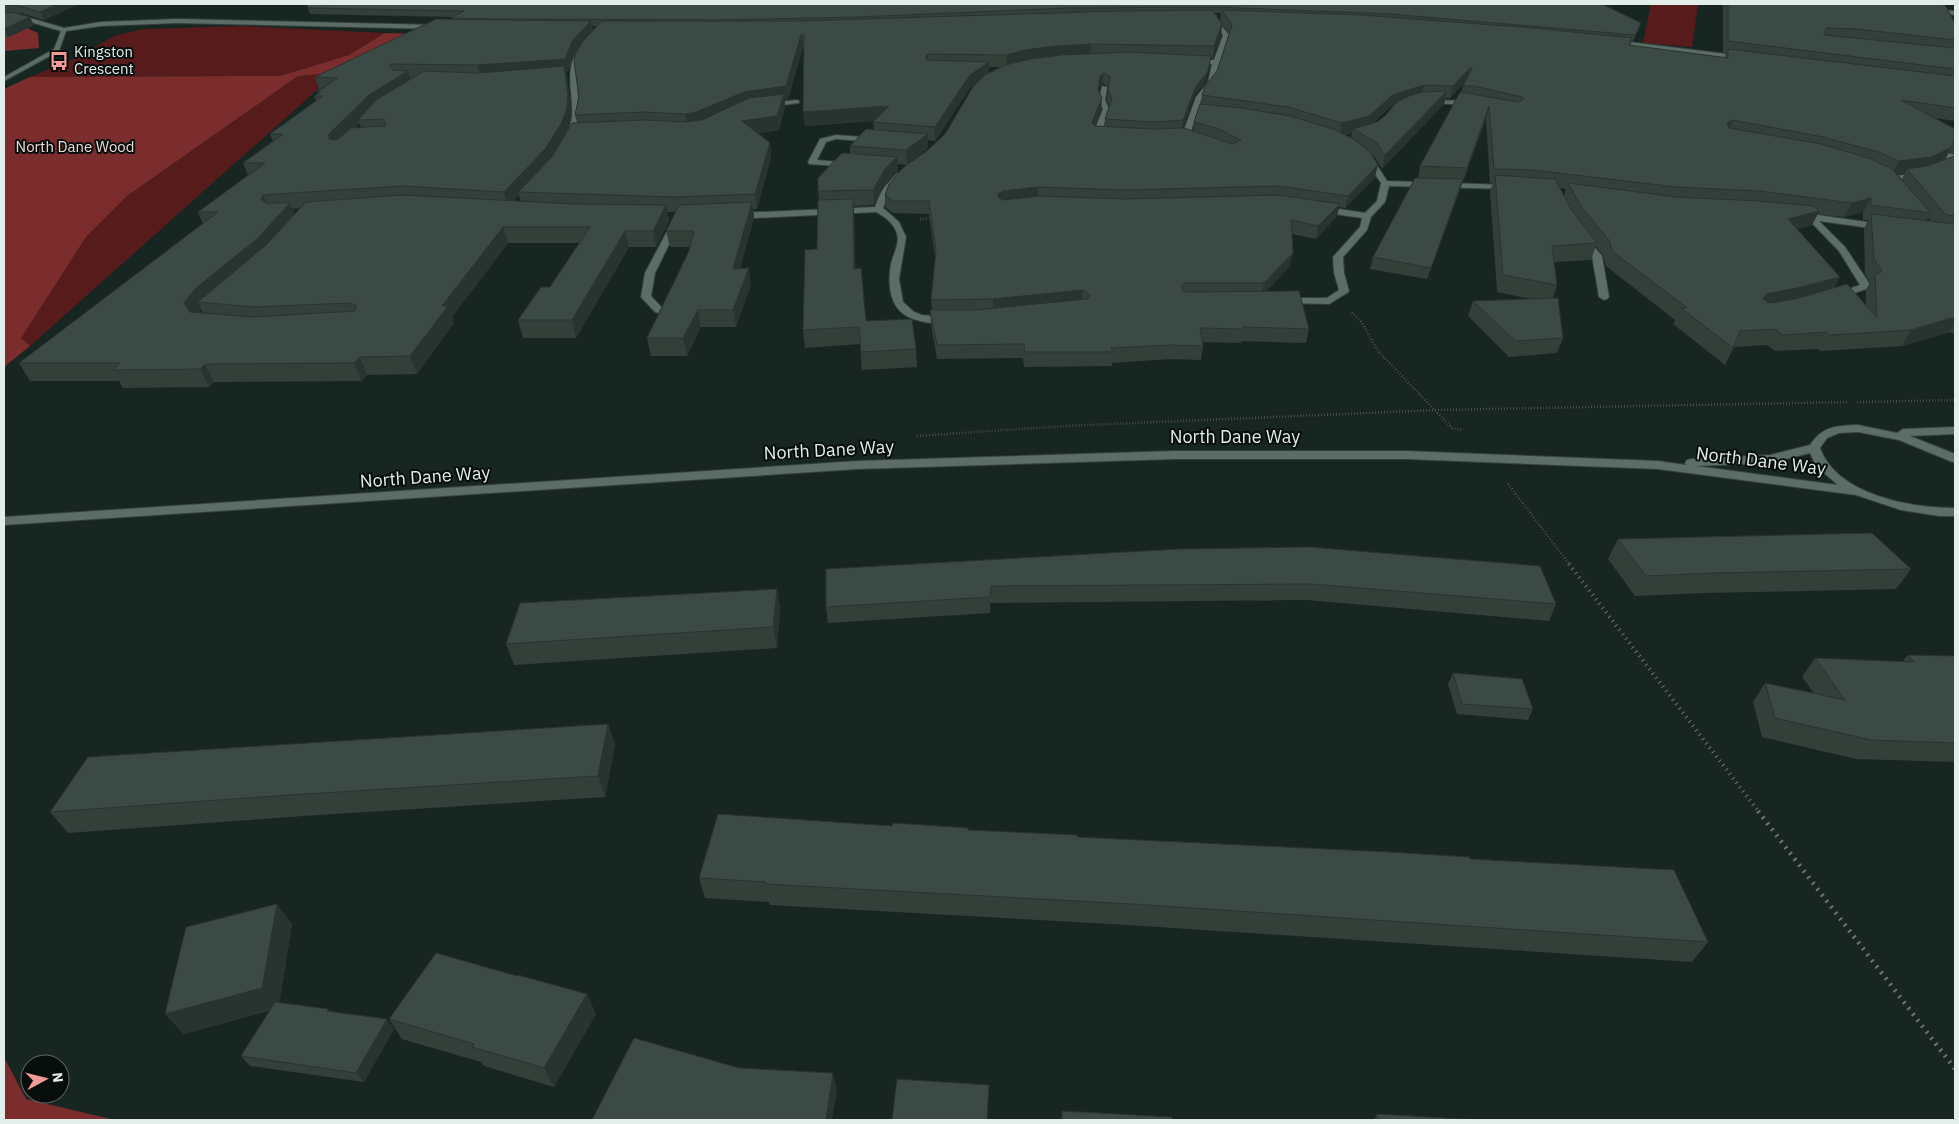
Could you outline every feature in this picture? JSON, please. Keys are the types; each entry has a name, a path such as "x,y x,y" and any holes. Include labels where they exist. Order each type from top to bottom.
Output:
{"street":[{"path":"1926,10 1955,13"},
{"path":"4,16 20,17 64,30 101,24 177,21 450,28"},
{"path":"1204,17 1223,18"},
{"path":"1186,135 1199,96 1211,82 1226,35 1213,17"},
{"path":"4,79 57,50 64,30"},
{"path":"1608,42 1751,59"},
{"path":"564,148 572,133 577,110 572,75 574,63 588,43"},
{"path":"1187,61 1216,62"},
{"path":"562,76 572,75"},
{"path":"1104,87 1102,100 1106,109 1097,134 1107,134"},
{"path":"757,106 796,102"},
{"path":"1421,102 1479,104"},
{"path":"1193,111 1202,112"},
{"path":"572,133 582,133"},
{"path":"1169,136 1186,135 1195,138"},
{"path":"860,166 812,162 823,141 836,137 883,141"},
{"path":"1272,301 1330,301 1344,291 1339,273 1338,257 1364,228 1367,216 1381,202 1385,183 1370,160 1362,155"},
{"path":"1894,186 1885,178 1928,174 1948,164 1951,155"},
{"path":"878,209 885,191 907,169 898,168"},
{"path":"1385,183 1519,188"},
{"path":"1313,208 1367,216"},
{"path":"724,216 878,209 895,222 902,237 896,266 896,297 900,308 910,316 936,320 956,320"},
{"path":"1791,214 1897,228"},
{"path":"659,310 646,297 650,273 678,217"},
{"path":"1811,217 1842,249 1866,286 1838,296"},
{"path":"1576,230 1597,256 1604,297"},
{"name":"North Dane Way","path":"4,521 858,465 1027,459 1175,455 1406,455 1658,465 1770,459 1814,448 1820,437 1837,430 1862,430 1892,434 1918,442 1955,459"},
{"name":"North Dane Way","path":"1892,434 1955,430"},
{"name":"North Dane Way","path":"1814,448 1819,462 1835,477 1860,492 1902,507 1924,511 1955,512"},
{"name":"North Dane Way","path":"1658,465 1860,492"}],"path":[{"path":"895,222 941,217"},
{"path":"1336,297 1362,323 1378,351 1452,428"},
{"path":"1506,481 1955,1069"}],"shaded area":[{"path":"1651,4 1698,4 1692,47 1643,43"},
{"path":"240,26 385,33 349,55 280,76 30,77 74,59 114,36 144,29"},
{"path":"336,73 30,346 20,338 86,237 127,196 298,76"}],"green space":[{"path":"4,20 38,33 39,48 4,51"},
{"name":"North Dane Wood","path":"385,33 424,34 336,73 298,76 127,196 86,237 21,338 30,346 4,367 4,89 30,77 280,76 349,55"},
{"path":"4,1057 20,1088 20,1104 47,1104 115,1120 4,1120"}],"building":[{"path":"4,4 58,4 40,12 16,5"},
{"path":"307,4 1602,4 1641,23 1635,35 1390,14 1214,7 1068,8 858,17 719,20 495,19 451,18 464,11 308,8"},
{"path":"1728,4 1945,5 1955,23 1955,40 1857,29 1827,28 1824,32 1825,35 1955,48 1955,69 1728,41"},
{"path":"1212,10 1222,24 1214,46 1091,44 1024,50 1007,55 928,54 925,57 927,60 989,62 970,75 935,127 873,122 889,106 803,112 804,35 801,35 786,86 744,92 696,112 685,114 645,112 575,115 579,96 574,62 575,55 583,41 602,21 799,21 1118,11"},
{"path":"1222,10 1362,15 1533,28 1632,38 1629,45 1728,58 1728,49 1955,76 1955,108 1901,100 1955,129 1955,138 1951,148 1931,157 1899,161 1879,152 1823,137 1733,120 1727,123 1729,128 1821,144 1871,159 1892,169 1931,213 1871,205 1871,198 1852,203 1759,191 1676,187 1533,170 1494,169 1489,106 1467,168 1420,166 1460,92 1518,102 1524,99 1474,86 1463,86 1472,69 1470,68 1453,86 1424,85 1393,95 1369,116 1342,123 1288,107 1202,95 1205,86 1217,71 1232,25"},
{"path":"4,12 16,13 30,17 4,29"},
{"path":"436,19 591,21 572,41 565,59 477,65 391,64 389,66 393,70 408,71 369,95 329,134 329,139 337,140 351,128 386,126 384,119 358,120 376,100 424,71 478,73 564,66 568,95 567,108 562,122 546,148 504,192 402,186 263,195 261,199 266,203 290,203 258,238 196,288 184,303 190,312 252,317 355,311 356,305 350,303 255,307 198,302 266,245 306,202 402,195 575,204 666,205 653,231 625,231 572,320 518,320 541,287 550,287 590,227 503,227 442,306 448,306 410,356 360,357 354,363 205,364 200,369 113,370 120,363 19,363 218,212 198,212 265,163 243,163 283,134 270,134 323,96 314,96 338,78 315,77"},
{"path":"1128,52 1211,56 1208,71 1196,86 1183,120 1153,122 1105,119 1112,99 1108,89 1110,77 1104,73 1100,76 1098,89 1102,98 1092,122 1095,126 1153,129 1184,128 1232,144 1241,140 1217,128 1194,122 1200,104 1241,108 1290,116 1336,130 1355,140 1370,152 1378,165 1348,196 1279,186 1125,190 1038,187 1003,191 998,194 998,197 1003,200 1039,196 1125,199 1279,195 1340,204 1318,226 1291,220 1293,253 1264,283 1184,283 1182,285 1182,290 1187,292 1299,291 1309,329 1200,328 1203,346 1173,345 1111,348 1113,352 1025,352 1024,344 937,345 930,310 975,310 1087,299 1090,295 1083,290 993,299 931,300 936,251 929,201 893,201 885,195 889,184 903,168 928,150 945,134 973,87 985,75 1005,65 1031,59 1061,55"},
{"path":"1447,91 1385,155 1377,143 1353,129 1377,122 1397,102 1409,96 1423,92"},
{"path":"784,94 777,116 742,121 770,143 755,194 675,197 518,192 552,157 572,123 645,120 685,122 702,120 749,98"},
{"path":"866,129 928,134 906,150 850,146"},
{"path":"842,153 897,157 885,169 873,190 818,191 818,178"},
{"path":"1955,156 1955,216 1946,215 1907,169 1927,166"},
{"path":"1495,175 1555,179 1571,209 1597,243 1552,246 1557,285 1503,275"},
{"path":"1415,178 1463,179 1431,268 1373,257"},
{"path":"1568,183 1676,197 1814,206 1819,211 1788,219 1840,277 1766,294 1763,299 1770,303 1795,299 1847,284 1877,318 1875,275 1882,271 1874,259 1871,214 1955,224 1955,317 1911,330 1830,335 1826,332 1783,335 1775,329 1740,331 1733,348 1681,308 1687,308 1612,251 1609,240 1582,208"},
{"path":"853,199 854,269 861,268 866,321 912,319 916,349 861,352 859,327 803,330 805,250 817,249 818,200"},
{"path":"752,202 733,269 749,268 733,310 698,310 683,338 647,338 689,251 694,231 666,231 679,205"},
{"path":"1558,298 1563,338 1515,341 1473,301"},
{"path":"1872,533 1911,569 1646,576 1618,539"},
{"path":"1309,547 1540,566 1556,604 1311,584 991,586 990,597 826,607 826,569 1179,549"},
{"path":"777,589 773,627 506,644 520,603"},
{"path":"1908,655 1954,656 1955,743 1871,740 1775,718 1765,683 1845,700 1815,658 1914,662"},
{"path":"1453,673 1522,679 1533,709 1462,704"},
{"path":"608,724 598,776 50,812 88,757"},
{"path":"718,814 892,826 893,823 968,828 968,830 1077,835 1077,837 1389,852 1470,857 1470,859 1674,870 1708,942 1131,904 765,884 766,882 699,878"},
{"path":"277,904 262,988 165,1014 186,927"},
{"path":"436,953 587,994 544,1068 472,1047 474,1044 389,1019"},
{"path":"275,1002 387,1019 356,1073 241,1056"},
{"path":"634,1038 739,1068 833,1073 826,1120 592,1120"},
{"path":"897,1079 989,1085 987,1120 892,1120"},
{"path":"1062,1111 1172,1117 1172,1120 1062,1120"},
{"path":"1377,1114 1478,1120 1379,1120"}],"place":[{"name":"Kingston Crescent","path":"59,61"}]}
